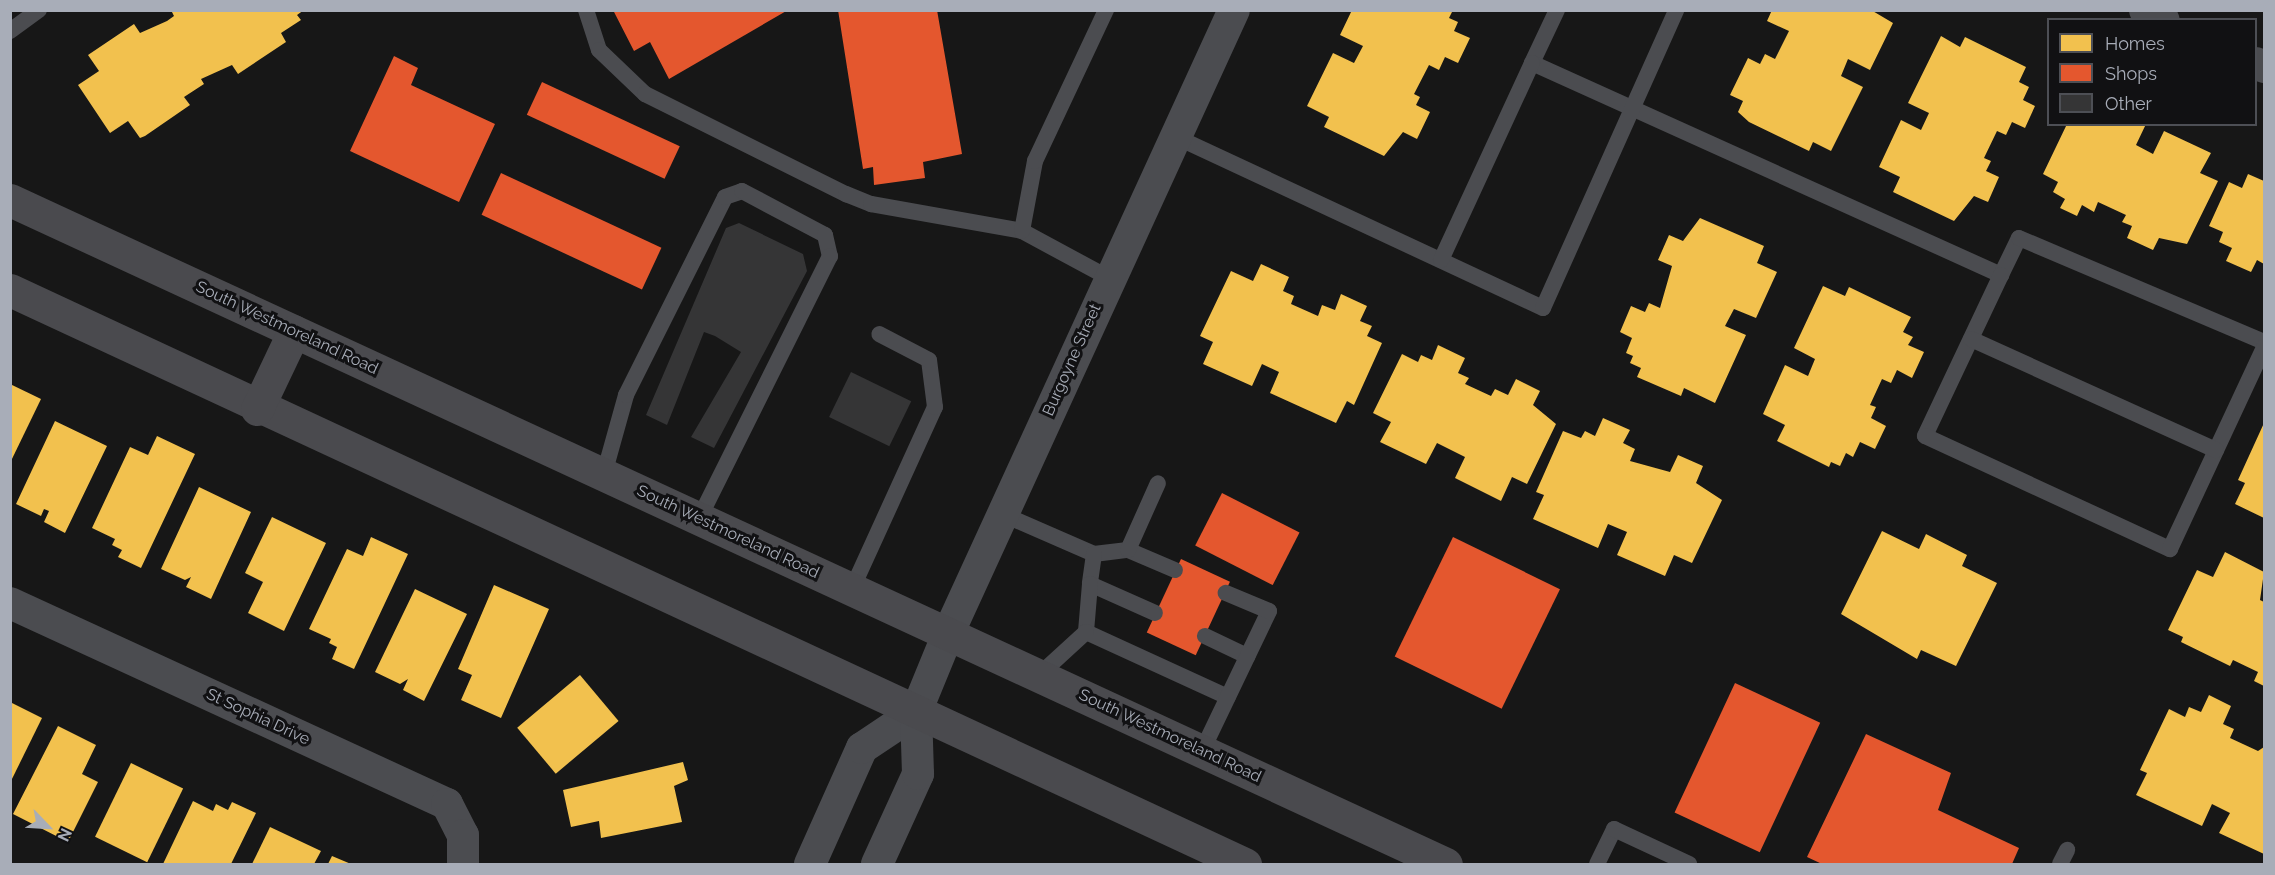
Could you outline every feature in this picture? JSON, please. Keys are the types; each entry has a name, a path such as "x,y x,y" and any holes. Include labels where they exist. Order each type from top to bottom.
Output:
{"main road":[{"name":"South Westmoreland Road","path":"10,200 1446,864"},
{"path":"10,290 257,409 1245,864"},
{"path":"257,409 294,331"}],"street":[{"name":"Burgoyne Street","path":"877,864 918,774 916,712 948,634 1174,136 1234,10"},
{"path":"2145,10 2160,18"},
{"name":"St Sophia Drive","path":"10,603 447,804 463,835 463,864"},
{"path":"810,864 862,748 916,712"}],"lane":[{"path":"10,31 39,10"},
{"path":"586,10 598,50 645,94 871,204 1022,231 1109,278"},
{"path":"1022,231 1035,161 1106,10"},
{"path":"1441,260 1557,10"},
{"path":"1174,136 1543,308 1631,106 1676,10"},
{"path":"1533,63 2001,275"},
{"path":"604,474 626,395 725,197 742,191 825,236 830,255 699,519"},
{"path":"2265,342 2019,238 1926,436 2170,549 2265,347"},
{"path":"852,589 935,407 929,360 879,334"},
{"path":"1971,339 2216,450"},
{"path":"1128,550 1158,483"},
{"path":"1002,514 1094,554 1128,550 1175,570"},
{"path":"1038,676 1086,632 1094,554"},
{"path":"1090,584 1155,613"},
{"path":"1202,751 1269,611 1226,593"},
{"path":"1086,632 1228,697"},
{"path":"1205,636 1247,656"},
{"path":"1597,864 1614,829 1689,864"}],"building: Homes":[{"path":"171,10 304,10 297,15 301,20 281,33 286,42 238,74 232,65 201,79 204,84 184,97 190,105 145,136 140,138 128,121 110,133 78,85 99,71 88,55 134,24 140,33 167,21 174,16"},
{"path":"1352,10 1453,10 1449,18 1458,22 1454,31 1470,38 1458,63 1445,57 1439,70 1429,65 1414,94 1420,97 1416,105 1430,112 1417,139 1403,132 1384,156 1324,127 1329,117 1307,106 1333,53 1354,63 1363,46 1340,35"},
{"path":"1772,10 1871,10 1893,23 1870,70 1848,59 1841,76 1863,87 1831,151 1813,142 1809,151 1749,122 1738,112 1743,101 1730,95 1748,58 1760,64 1765,54 1775,59 1789,31 1767,21"},
{"path":"1941,36 1960,47 1965,37 2026,67 2019,82 2029,87 2023,100 2035,106 2025,128 2012,122 2006,135 1997,131 1984,158 1991,161 1986,171 1999,177 1988,202 1974,196 1954,221 1893,192 1900,177 1879,167 1901,120 1921,130 1929,113 1908,103"},
{"path":"2066,126 2145,126 2136,145 2153,154 2164,131 2211,153 2200,173 2218,181 2187,244 2159,238 2153,250 2127,238 2132,226 2122,222 2126,215 2098,202 2094,212 2082,205 2077,216 2060,208 2065,199 2053,192 2058,182 2043,174"},
{"path":"2248,174 2264,181 2264,264 2257,260 2251,272 2226,261 2232,248 2219,242 2223,232 2209,226 2229,182 2242,188"},
{"path":"1700,218 1764,246 1757,263 1777,272 1756,318 1734,309 1725,326 1746,335 1715,403 1684,388 1681,396 1637,377 1641,368 1630,363 1633,356 1626,353 1632,338 1620,332 1631,306 1645,312 1649,303 1660,308 1672,266 1658,260 1669,235 1683,241"},
{"path":"1261,264 1289,277 1283,291 1294,296 1291,304 1318,316 1322,305 1335,310 1341,294 1367,306 1360,321 1372,326 1367,336 1382,343 1354,405 1347,401 1336,423 1270,393 1279,372 1262,364 1252,386 1203,364 1213,342 1200,336 1231,271 1253,281"},
{"path":"1823,286 1845,296 1849,287 1911,317 1903,332 1913,337 1908,345 1924,352 1912,378 1897,370 1891,383 1882,379 1870,405 1876,407 1871,418 1886,426 1875,449 1860,442 1853,457 1846,453 1840,466 1831,462 1829,467 1777,441 1785,425 1763,414 1785,365 1808,376 1815,359 1794,348"},
{"path":"1438,345 1465,358 1458,373 1469,378 1465,384 1491,396 1495,389 1508,395 1516,379 1540,391 1533,405 1556,424 1527,484 1512,477 1501,501 1455,478 1465,457 1437,443 1426,464 1380,442 1391,422 1373,413 1402,354 1418,362 1421,355 1432,360"},
{"path":"10,384 41,399 10,463"},
{"path":"1603,418 1630,430 1623,443 1635,449 1630,461 1670,472 1678,455 1703,466 1696,483 1722,500 1692,563 1674,555 1665,576 1617,555 1627,532 1608,524 1598,548 1533,519 1544,495 1536,492 1563,431 1581,438 1585,431 1595,436"},
{"path":"55,421 107,446 65,533 44,522 49,511 44,509 41,516 16,504"},
{"path":"2264,423 2264,518 2235,504 2245,483 2238,480"},
{"path":"157,436 195,454 141,568 118,557 122,550 112,545 115,539 92,528 130,447 148,455"},
{"path":"199,487 251,512 211,599 186,587 191,577 185,580 161,569"},
{"path":"272,517 326,543 284,631 248,613 263,582 245,573"},
{"path":"1882,531 1919,549 1926,534 1967,555 1962,566 1997,583 1956,666 1921,650 1917,659 1841,614"},
{"path":"371,537 408,554 354,669 332,659 337,647 329,643 331,639 309,629 347,549 363,556"},
{"path":"2225,552 2264,572 2260,600 2264,602 2264,686 2254,681 2258,672 2233,660 2230,666 2181,642 2183,637 2168,630 2197,570 2213,577"},
{"path":"494,585 549,609 501,718 461,700 472,675 458,669"},
{"path":"415,589 467,614 424,701 403,690 408,679 400,684 375,672"},
{"path":"580,675 619,721 556,774 517,728"},
{"path":"2209,695 2231,706 2223,724 2234,729 2230,738 2258,751 2264,747 2264,854 2219,833 2230,813 2212,804 2202,826 2136,795 2147,773 2140,770 2169,709 2185,717 2189,707 2201,712"},
{"path":"10,702 42,718 10,783"},
{"path":"58,726 96,745 82,774 98,782 68,842 13,814"},
{"path":"683,762 688,780 674,786 682,822 601,838 599,821 571,827 563,790"},
{"path":"131,763 183,788 147,862 95,837"},
{"path":"193,801 213,811 216,804 228,810 232,802 256,813 231,864 163,864"},
{"path":"270,827 321,851 314,864 252,864"},
{"path":"332,856 351,864 328,864"}],"building: Shops":[{"path":"613,10 788,10 669,79 650,42 634,51"},
{"path":"838,10 937,10 962,154 923,162 925,178 874,185 873,167 863,169"},
{"path":"394,56 418,68 411,85 495,124 459,202 350,151"},
{"path":"542,82 680,146 665,179 527,115"},
{"path":"501,173 661,248 642,289 482,215"},
{"path":"1222,493 1300,532 1273,585 1195,546"},
{"path":"1453,537 1560,589 1502,709 1395,657"},
{"path":"1181,559 1230,582 1196,655 1147,632"},
{"path":"1735,683 1820,723 1760,852 1675,813"},
{"path":"1866,734 1951,773 1938,810 2019,848 2012,864 1822,864 1807,857"}],"building: Other":[{"path":"739,223 803,254 807,271 714,448 691,437 741,352 715,336 704,332 667,425 646,415 726,228"},
{"path":"851,372 911,401 889,446 829,417"}]}
